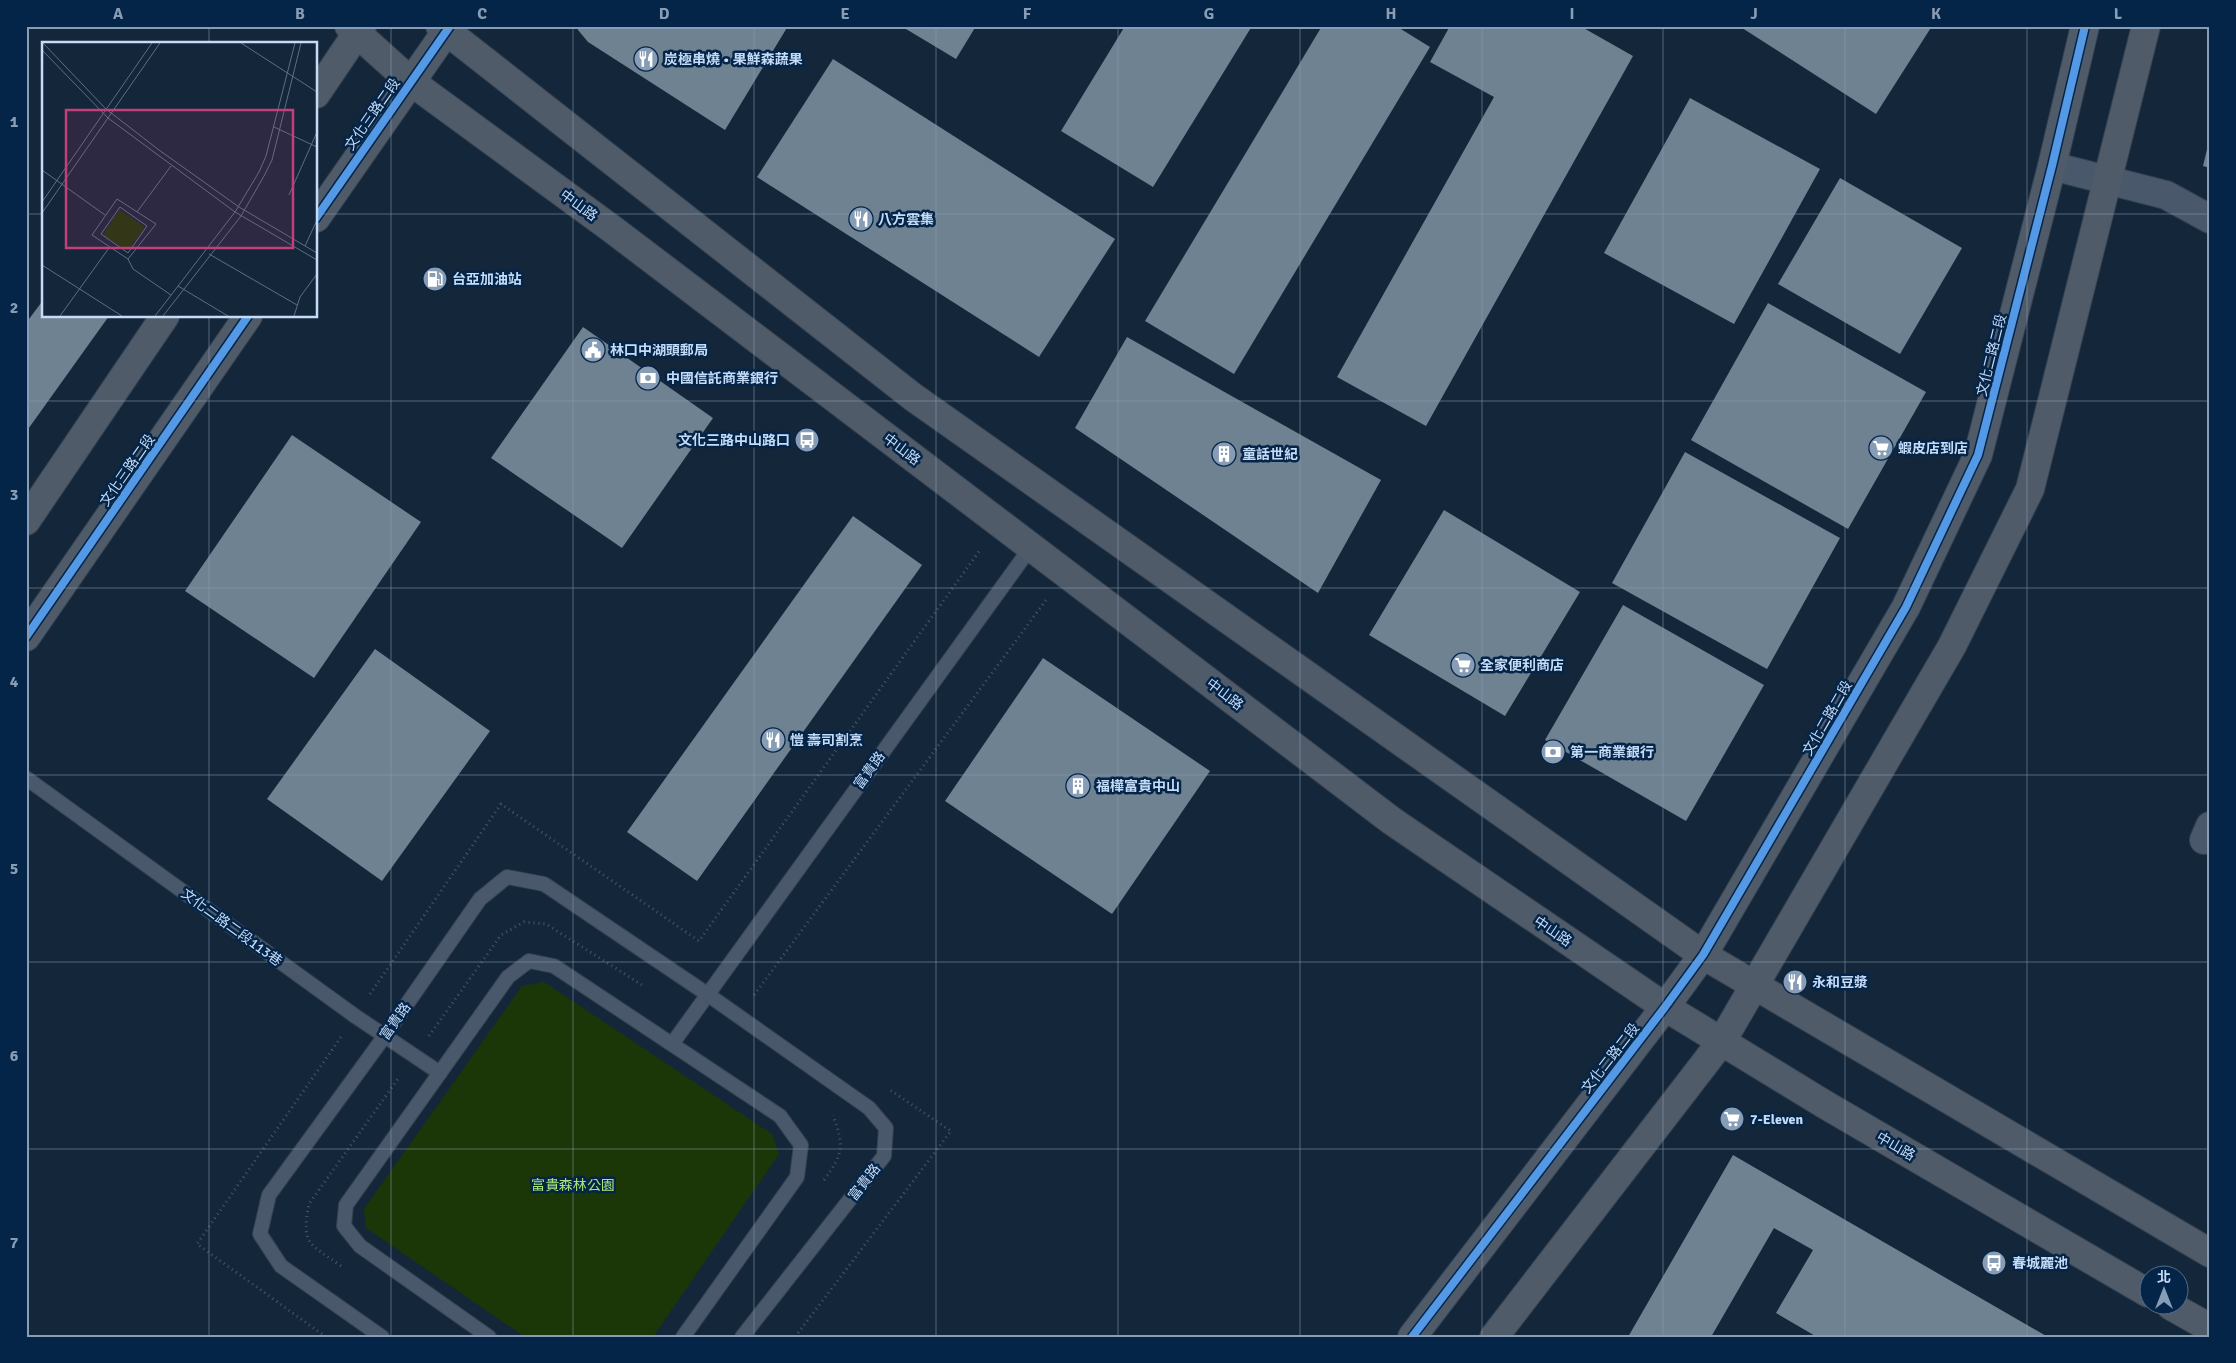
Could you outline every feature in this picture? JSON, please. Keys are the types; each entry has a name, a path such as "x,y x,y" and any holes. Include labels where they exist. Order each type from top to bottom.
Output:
{"main road":[{"name":"文化二路二段","path":"1412,1337 1665,1008 1703,954 1906,607 1978,455 2052,166 2085,26"},
{"path":"1494,1337 1722,1040 1952,646 2030,488 2110,179 2146,26"},
{"path":"446,28 913,396 1703,954 2210,1253"},
{"name":"文化三路二段","path":"318,215 446,28"},
{"path":"318,91 356,29"},
{"name":"中山路","path":"356,29 410,81 612,229 1392,821 1665,1008 1722,1040 1824,1104 2138,1287"},
{"path":"26,521 164,318"},
{"name":"文化三路二段","path":"26,637 247,318"},
{"path":"2188,1316 2210,1328"}],"street":[{"path":"2052,166 2110,179 2166,195 2210,219"}],"lane":[{"name":"富貴路","path":"672,1044 706,994 1031,547"},
{"name":"文化二路二段113巷","path":"26,778 384,1037 440,1073"},
{"name":"富貴路","path":"382,1337 281,1266 260,1234 270,1195 384,1037 480,899 507,877 544,884 869,1108 886,1128 884,1156 742,1337"},
{"path":"489,1337 360,1246 344,1226 346,1205 508,977 528,960 554,966 780,1116 801,1145 797,1177 683,1337"}],"path":[{"path":"752,997 1066,574"},
{"path":"343,1268 311,1244 304,1228 309,1204 501,935 524,922 546,924 691,1015"},
{"path":"795,1337 951,1131 885,1087"},
{"path":"822,1183 839,1160 841,1137 832,1113"}],"green space":[{"name":"富貴森林公園","path":"544,982 772,1134 779,1154 653,1337 525,1337 366,1228 364,1209 522,986"}],"building":[{"path":"578,26 788,26 725,130 588,42 578,30"},
{"path":"901,26 976,26 956,59"},
{"path":"1125,26 1252,26 1153,187 1061,131"},
{"path":"1322,26 1396,26 1430,47 1234,374 1145,321"},
{"path":"1450,26 1580,26 1633,56 1426,426 1337,377 1494,97 1430,62"},
{"path":"1739,26 1932,26 1876,114"},
{"path":"833,59 1115,239 1039,357 757,177"},
{"path":"1690,98 1820,169 1734,324 1604,253"},
{"path":"2210,141 2210,168 2203,166"},
{"path":"1840,178 1962,248 1900,354 1778,284"},
{"path":"42,302 42,318 108,318 26,432 26,323"},
{"path":"1768,303 1926,392 1848,529 1691,440"},
{"path":"583,327 713,418 622,548 491,458"},
{"name":"童話世紀","path":"1127,337 1381,480 1318,593 1075,428"},
{"path":"292,435 421,522 314,678 185,591"},
{"path":"1685,452 1840,538 1767,669 1612,583"},
{"path":"1444,510 1580,592 1505,716 1369,635"},
{"path":"853,516 922,565 697,881 627,832"},
{"path":"1623,605 1764,685 1686,821 1545,740"},
{"path":"375,649 490,731 382,881 267,799"},
{"name":"福樺富貴中山","path":"1043,658 1210,771 1112,914 945,801"},
{"path":"1733,1155 2048,1337 1817,1337 1776,1313 1813,1250 1774,1228 1711,1337 1628,1337"}],"cycle path":[{"path":"318,215 450,26"},
{"path":"1412,1337 1703,955 1906,607 1978,455 2052,166 2085,26"},
{"path":"26,637 247,318"}],"place":[{"name":"炭極串燒 • 果鮮森蔬果","path":"646,59"},
{"name":"八方雲集","path":"861,219"},
{"name":"台亞加油站","path":"435,279"},
{"name":"林口中湖頭郵局","path":"593,350"},
{"name":"中國信託商業銀行","path":"648,378"},
{"name":"文化三路中山路口","path":"807,440"},
{"name":"蝦皮店到店","path":"1881,448"},
{"name":"童話世紀","path":"1224,454"},
{"name":"全家便利商店","path":"1463,665"},
{"name":"愷 壽司割烹","path":"773,740"},
{"name":"第一商業銀行","path":"1553,752"},
{"name":"福樺富貴中山","path":"1078,786"},
{"name":"永和豆漿","path":"1795,982"},
{"name":"7-Eleven","path":"1732,1119"},
{"name":"春城麗池","path":"1994,1263"}]}
